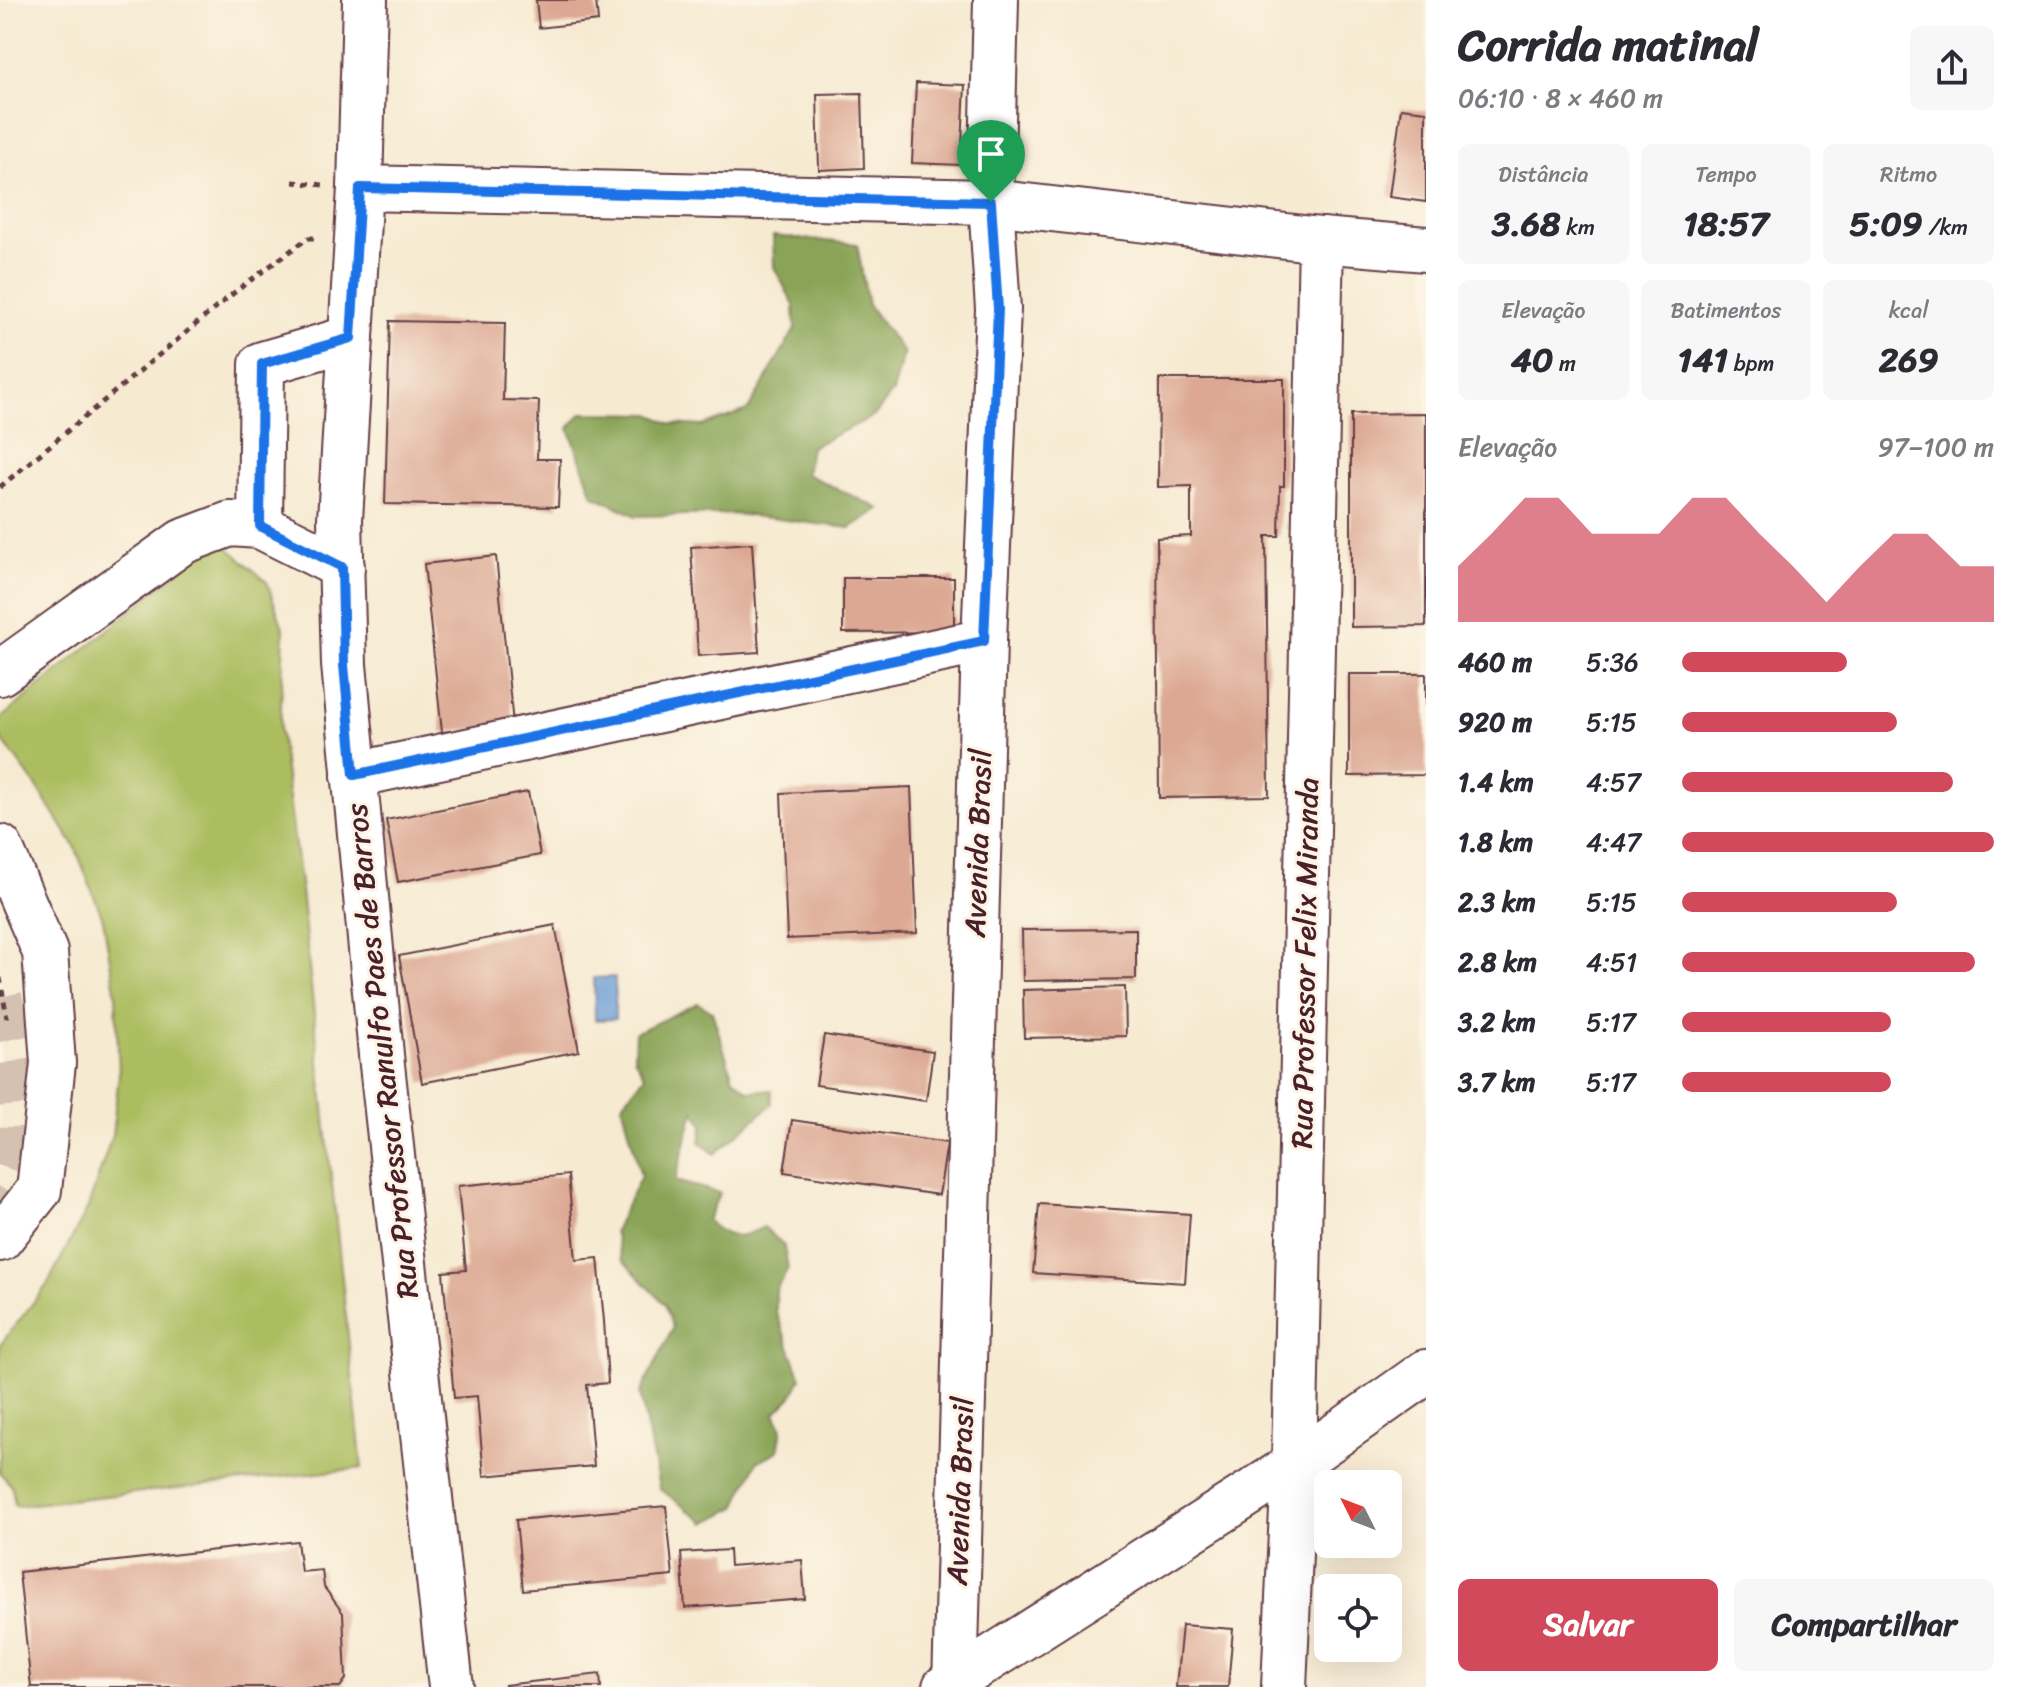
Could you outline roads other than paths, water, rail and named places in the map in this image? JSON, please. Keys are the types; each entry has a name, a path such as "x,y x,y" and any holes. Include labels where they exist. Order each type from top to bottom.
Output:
{"street":[{"name":"Rua Professor Ranulfo Paes de Barros","path":"365,0 360,188 340,519 344,665 382,1065 450,1678"},
{"name":"Avenida Brasil","path":"951,1685 984,641 998,309 991,202 996,0"},
{"path":"360,188 991,202 1426,249"},
{"name":"Rua Professor Felix Miranda","path":"1284,1687 1294,1465 1321,240"},
{"path":"260,526 262,364 351,338"},
{"path":"0,673 182,542 230,524 260,526 342,567"},
{"path":"354,775 984,641"},
{"path":"0,847 45,952 53,1063 39,1190 0,1239"},
{"path":"951,1685 1294,1465 1426,1372"}],"water":[{"path":"615,977 615,1019 595,1020 594,978"}],"tunnel":[{"path":"0,997 16,1073 21,1127 19,1153 12,1177 0,1199"}]}
